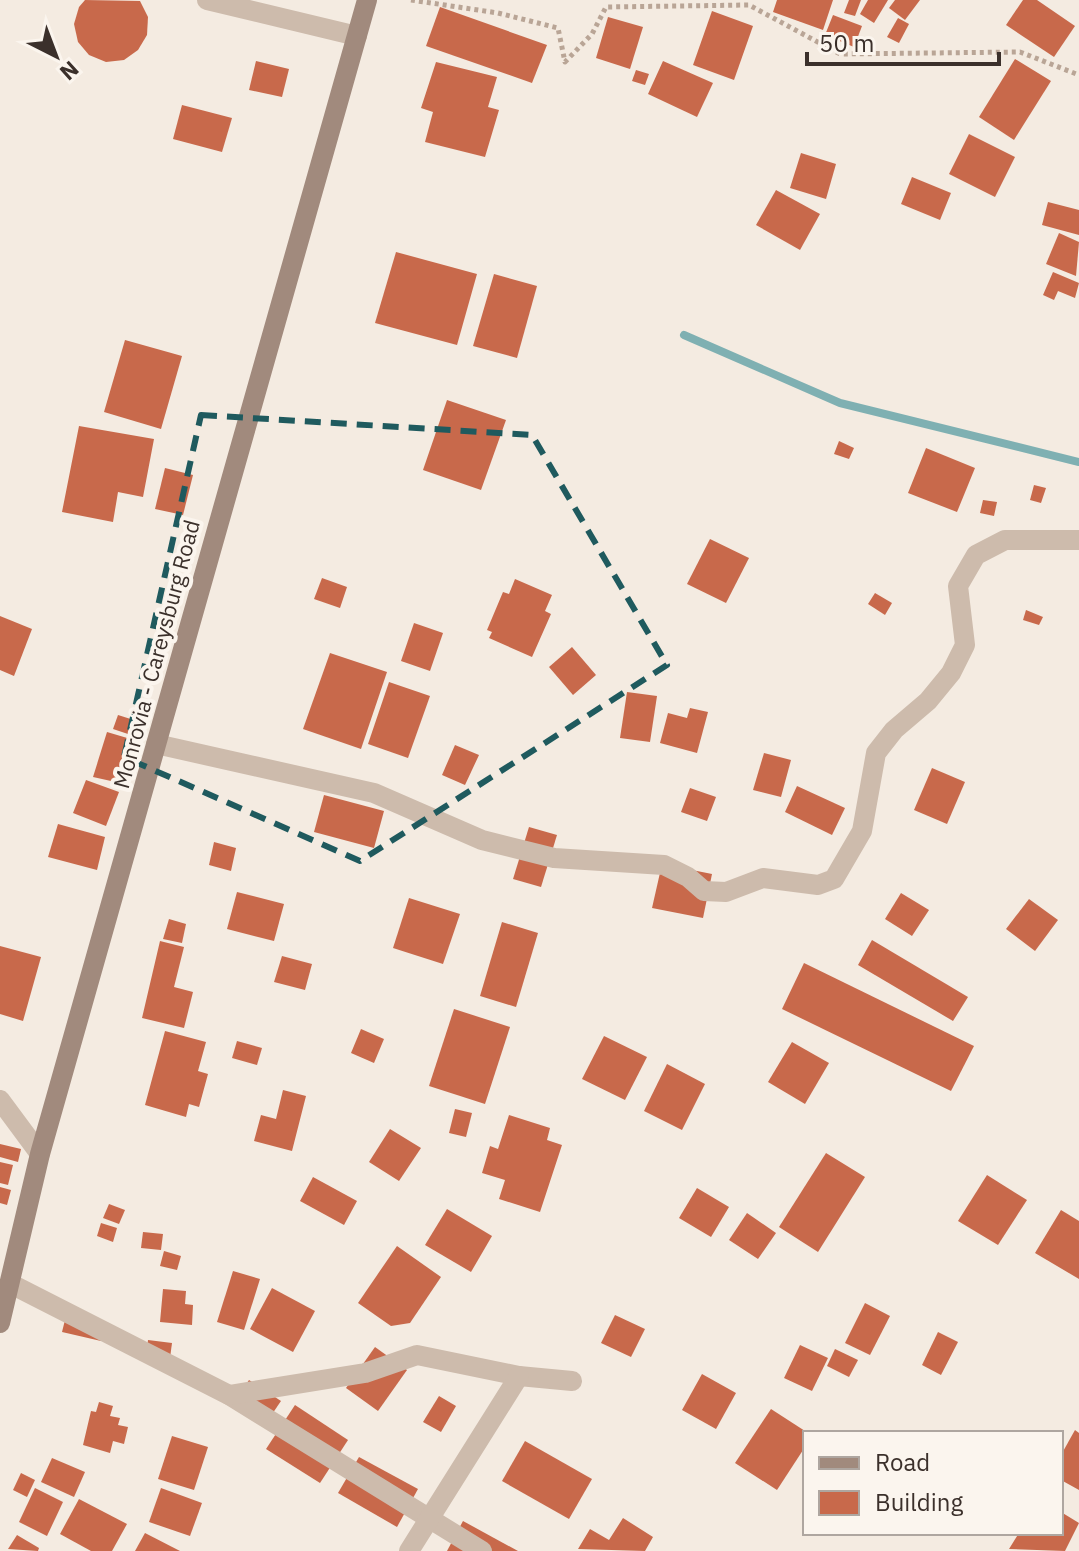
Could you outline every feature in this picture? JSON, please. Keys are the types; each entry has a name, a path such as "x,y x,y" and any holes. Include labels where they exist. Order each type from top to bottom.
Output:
{"main road":[{"name":"Monrovia - Careysburg Road","path":"0,1323 40,1154 367,0"}],"street":[{"path":"207,0 357,36"},
{"path":"156,744 374,793 482,840 554,858 664,865 688,877 704,891 726,892 763,878 818,885 834,879 862,831 876,753 894,730 951,673 965,645 958,586 976,555 1005,540 1079,540"},
{"path":"0,1100 40,1154"},
{"path":"11,1284 229,1395 427,1520 482,1551"},
{"path":"229,1395 365,1373 417,1355 519,1376 572,1381"},
{"path":"409,1551 519,1376"}],"path":[{"path":"411,0 498,13 558,28 565,62 592,34 606,7 749,5 840,54 1020,52 1079,75"}],"highlighted area":[{"path":"201,415 532,435 667,665 360,861 124,757"}],"building":[{"path":"85,0 140,1 148,17 147,35 138,50 124,60 106,62 89,55 78,42 74,24 79,7"},
{"path":"777,0 833,0 823,30 773,12"},
{"path":"849,0 861,0 855,16 844,13"},
{"path":"868,0 888,0 874,23 860,14"},
{"path":"895,0 920,0 905,20 889,8"},
{"path":"1023,0 1037,0 1075,26 1054,57 1006,25"},
{"path":"440,7 547,45 532,83 426,46"},
{"path":"712,11 753,26 734,80 693,65"},
{"path":"833,15 862,26 854,47 825,35"},
{"path":"608,17 643,27 630,69 596,58"},
{"path":"898,18 909,24 899,43 887,37"},
{"path":"1015,59 1051,81 1014,140 979,117"},
{"path":"256,61 289,69 282,97 249,90"},
{"path":"663,61 713,83 697,117 648,94"},
{"path":"436,62 497,77 488,107 499,110 485,157 425,142 433,112 421,108"},
{"path":"636,70 649,74 645,85 632,81"},
{"path":"182,105 232,118 222,152 173,139"},
{"path":"969,134 1015,157 995,197 949,174"},
{"path":"801,153 836,164 826,199 790,188"},
{"path":"912,177 951,193 940,220 901,204"},
{"path":"776,190 820,214 800,250 756,225"},
{"path":"1048,202 1079,210 1079,235 1042,225"},
{"path":"1059,233 1079,242 1076,276 1046,264"},
{"path":"396,252 477,274 457,345 375,323"},
{"path":"1053,272 1079,283 1075,298 1058,291 1054,300 1043,295"},
{"path":"494,274 537,286 517,358 473,346"},
{"path":"125,340 182,356 161,429 104,412"},
{"path":"447,400 506,420 481,490 423,470"},
{"path":"79,426 154,439 143,497 118,492 113,522 62,512"},
{"path":"839,441 854,448 849,459 834,454"},
{"path":"926,448 975,468 957,512 908,493"},
{"path":"165,468 193,475 183,515 155,509"},
{"path":"1034,485 1046,488 1041,503 1030,500"},
{"path":"983,500 997,502 994,516 980,513"},
{"path":"710,539 749,558 726,603 687,584"},
{"path":"322,578 347,587 340,608 314,599"},
{"path":"515,579 552,595 545,611 551,614 532,657 489,638 492,632 487,630 503,592 509,594"},
{"path":"875,593 892,603 885,615 868,604"},
{"path":"1026,610 1043,617 1039,625 1023,620"},
{"path":"0,616 32,629 14,676 0,670"},
{"path":"414,623 443,633 430,671 401,661"},
{"path":"572,647 596,675 573,695 549,667"},
{"path":"330,653 387,672 361,749 303,729"},
{"path":"389,682 430,696 408,758 368,744"},
{"path":"627,692 657,696 650,742 620,738"},
{"path":"690,708 708,712 697,753 660,743 668,713 687,718"},
{"path":"118,715 137,721 131,735 113,729"},
{"path":"107,732 134,740 120,783 93,777"},
{"path":"455,745 479,755 465,785 442,775"},
{"path":"764,753 791,760 781,797 753,790"},
{"path":"932,768 965,782 947,824 914,810"},
{"path":"86,780 119,792 106,826 73,813"},
{"path":"797,786 845,808 832,835 785,812"},
{"path":"690,788 716,797 707,821 681,812"},
{"path":"324,795 384,811 374,848 314,832"},
{"path":"58,824 105,837 97,870 48,857"},
{"path":"529,827 557,835 541,887 513,879"},
{"path":"214,842 236,848 231,871 209,865"},
{"path":"662,864 712,874 703,918 652,908"},
{"path":"237,892 284,904 274,941 227,929"},
{"path":"901,893 929,910 912,936 885,919"},
{"path":"409,898 460,914 443,964 393,948"},
{"path":"1029,899 1058,920 1035,951 1006,929"},
{"path":"169,919 186,924 182,943 163,939"},
{"path":"502,922 538,933 516,1007 480,996"},
{"path":"872,940 968,997 953,1021 858,965"},
{"path":"160,941 184,947 174,987 193,992 184,1028 142,1018"},
{"path":"0,946 41,957 23,1021 0,1014"},
{"path":"282,956 312,964 305,990 274,982"},
{"path":"804,963 974,1046 951,1091 782,1009"},
{"path":"454,1009 510,1027 485,1104 429,1086"},
{"path":"361,1029 384,1039 374,1063 351,1053"},
{"path":"165,1031 206,1042 198,1071 208,1074 199,1107 189,1104 186,1117 145,1105"},
{"path":"604,1036 647,1057 625,1100 582,1079"},
{"path":"237,1041 262,1048 257,1065 232,1058"},
{"path":"792,1042 829,1063 805,1104 768,1082"},
{"path":"667,1064 705,1084 682,1130 644,1111"},
{"path":"283,1090 306,1096 292,1151 254,1141 261,1115 276,1119"},
{"path":"455,1109 472,1113 466,1137 449,1133"},
{"path":"509,1115 550,1128 547,1140 562,1145 540,1212 499,1199 505,1180 482,1173 490,1146 498,1149"},
{"path":"390,1129 421,1148 399,1181 369,1162"},
{"path":"0,1144 21,1149 18,1162 0,1157"},
{"path":"826,1153 865,1177 818,1252 779,1227"},
{"path":"0,1162 13,1165 8,1185 0,1183"},
{"path":"987,1175 1027,1200 998,1245 958,1221"},
{"path":"313,1177 357,1201 344,1225 300,1201"},
{"path":"0,1187 11,1190 7,1205 0,1203"},
{"path":"697,1188 729,1207 711,1237 679,1218"},
{"path":"109,1204 125,1210 119,1224 103,1218"},
{"path":"447,1209 492,1236 471,1272 425,1245"},
{"path":"1061,1210 1079,1221 1079,1279 1035,1253"},
{"path":"747,1213 776,1233 758,1259 729,1240"},
{"path":"101,1223 117,1228 113,1242 97,1236"},
{"path":"143,1232 163,1234 161,1250 141,1248"},
{"path":"397,1246 441,1277 410,1323 391,1326 358,1303"},
{"path":"164,1251 181,1256 177,1270 160,1266"},
{"path":"233,1271 260,1279 244,1330 217,1322"},
{"path":"272,1288 315,1311 293,1352 250,1329"},
{"path":"163,1289 186,1291 185,1304 193,1305 192,1325 160,1322"},
{"path":"865,1303 890,1316 870,1355 845,1343"},
{"path":"615,1315 645,1329 631,1357 601,1343"},
{"path":"66,1316 105,1325 101,1341 62,1332"},
{"path":"938,1332 958,1342 941,1375 922,1365"},
{"path":"148,1340 172,1343 170,1358 146,1356"},
{"path":"800,1345 828,1358 812,1391 784,1378"},
{"path":"375,1347 407,1370 378,1411 346,1388"},
{"path":"835,1349 858,1360 849,1377 827,1366"},
{"path":"702,1374 736,1393 716,1429 682,1410"},
{"path":"249,1380 281,1401 266,1423 234,1402"},
{"path":"439,1396 456,1406 441,1432 423,1422"},
{"path":"99,1402 113,1406 110,1416 120,1418 118,1425 128,1427 124,1444 113,1441 110,1453 83,1445 91,1411 96,1412"},
{"path":"295,1405 348,1440 320,1483 266,1449"},
{"path":"771,1409 805,1431 803,1450 777,1490 735,1463"},
{"path":"1075,1430 1079,1433 1079,1490 1063,1481 1063,1451"},
{"path":"172,1436 208,1447 194,1490 158,1479"},
{"path":"525,1441 592,1479 569,1519 502,1481"},
{"path":"359,1457 418,1489 397,1527 338,1493"},
{"path":"52,1458 85,1472 74,1497 41,1482"},
{"path":"21,1473 35,1480 27,1497 13,1490"},
{"path":"35,1488 63,1502 47,1536 19,1522"},
{"path":"161,1488 202,1503 190,1536 149,1522"},
{"path":"79,1499 127,1524 112,1551 91,1551 60,1534"},
{"path":"1063,1513 1079,1523 1065,1551 1009,1549 1018,1535 1063,1535"},
{"path":"623,1518 653,1537 645,1551 578,1549 590,1529 609,1540"},
{"path":"463,1521 518,1551 447,1551"},
{"path":"145,1533 180,1551 135,1551"},
{"path":"17,1535 39,1548 38,1551 8,1549"}],"waterway":[{"path":"684,335 840,403 1079,462"}]}
